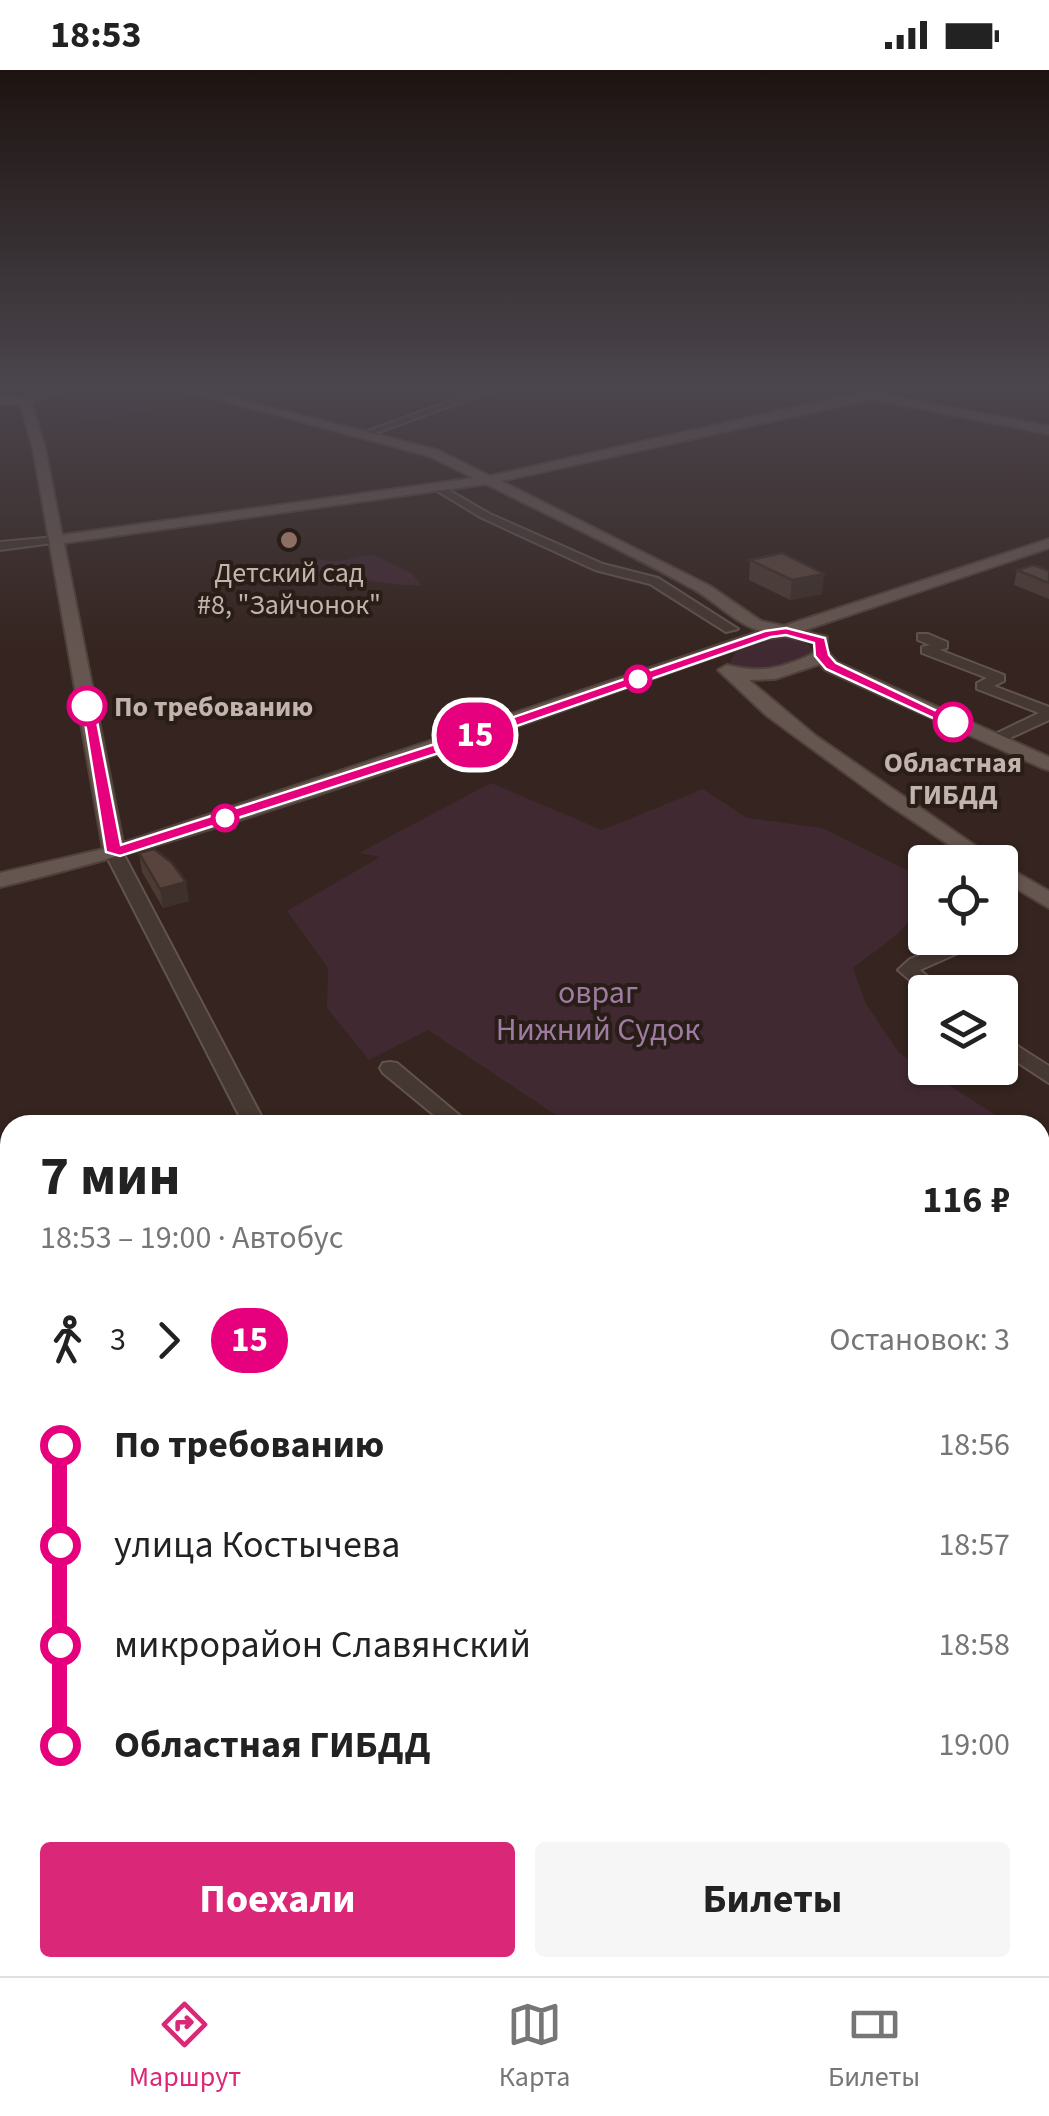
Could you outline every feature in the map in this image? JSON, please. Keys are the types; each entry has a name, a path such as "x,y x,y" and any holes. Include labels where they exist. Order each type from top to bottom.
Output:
{"main road":[{"path":"45,477 116,856"},
{"path":"480,477 689,581 766,628 786,632 821,648"},
{"path":"56,540 500,477"},
{"path":"486,480 695,591 749,629 750,634 737,636"},
{"path":"737,636 786,632 1049,546"},
{"path":"1049,546 818,628 821,648 831,666 1049,764"},
{"path":"737,636 728,664 740,684 782,718 965,845"},
{"path":"0,880 116,856 664,671 728,664 772,675 821,648"},
{"path":"0,888 116,856 686,670 728,664"},
{"path":"1018,881 1049,901"}],"street":[{"path":"438,487 486,516 599,567 654,581 737,636"},
{"path":"0,546 56,540"},
{"path":"923,637 942,645 926,650 999,678 982,686 1049,713"},
{"path":"994,740 1049,713"},
{"path":"116,856 250,1115"},
{"path":"914,975 908,970 938,955"},
{"path":"1018,1054 1049,1076"},
{"path":"390,1068 448,1115"}],"green space":[{"path":"374,555 411,573 422,585 359,579 298,564 310,559 336,561"},
{"path":"786,636 804,640 814,651 773,670 750,671 730,663 736,651"},
{"name":"овраг Нижний Судок","path":"491,783 602,830 703,789 747,818 822,828 908,871 908,922 853,968 866,1004 899,1053 908,1059 908,1085 949,1085 995,1115 556,1115 428,1030 369,1060 327,1008 328,968 287,911 380,857 359,853"}],"building":[{"path":"782,553 824,574 792,580 750,560"},
{"path":"1034,565 1049,571 1049,583 1017,570"},
{"path":"154,849 172,863 186,882 160,889 139,853"}],"bus line":[{"name":"15","path":"87,706 114,852 440,748 763,634 786,632 812,637 824,646 822,656 831,666 953,722"}],"place":[{"name":"Детский сад #8, \"Зайчонок\"","path":"289,540"},
{"name":"По требованию","path":"87,706"},
{"name":"Областная ГИБДД","path":"953,722"}]}
